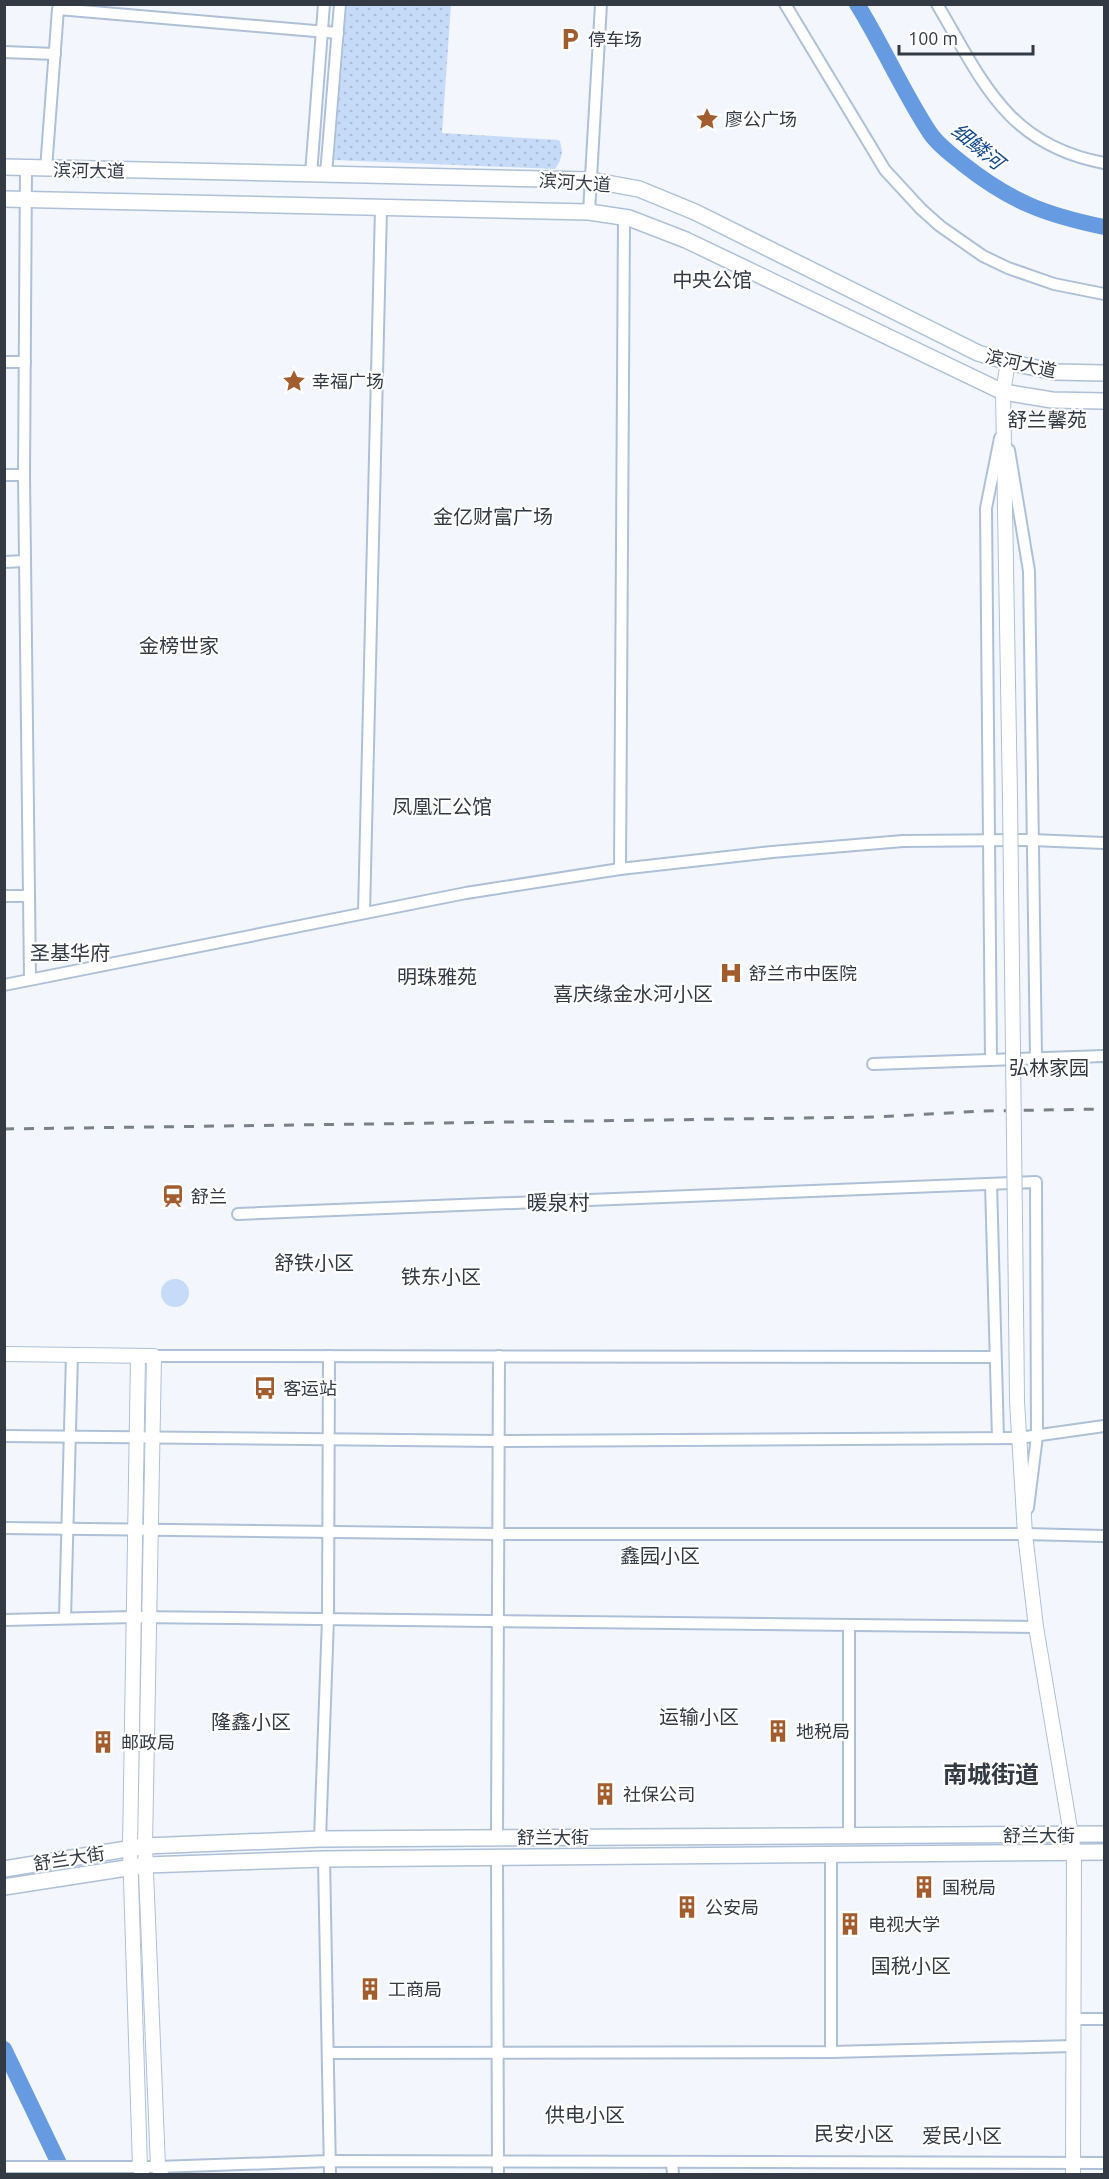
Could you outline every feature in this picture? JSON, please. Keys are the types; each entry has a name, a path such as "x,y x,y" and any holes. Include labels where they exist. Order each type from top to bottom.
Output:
{"main road":[{"name":"滨河大道","path":"4,167 590,180 639,189 694,212 978,353 1055,372 1104,374"},
{"name":"滨河大道","path":"4,199 589,212 624,218 686,240 1003,392 1052,400 1104,401"},
{"path":"1008,362 1003,392 1019,1438 1024,1534 1036,1627 1074,1852 1073,2168"},
{"path":"4,1354 154,1356 149,1617 138,1847"},
{"path":"138,1356 134,1617 141,2171"},
{"name":"舒兰大街","path":"4,1869 138,1847 320,1839 1104,1834"},
{"name":"舒兰大街","path":"4,1887 138,1866 324,1859 1104,1852"},
{"path":"138,1866 159,2171"}],"street":[{"path":"319,174 324,4"},
{"path":"319,174 340,4"},
{"path":"589,212 601,4"},
{"path":"785,4 885,170 940,226 983,256 1008,268 1054,284 1104,294"},
{"path":"937,4 987,90 1018,124 1047,145 1104,163"},
{"path":"46,169 59,7 338,33"},
{"path":"4,52 55,54"},
{"path":"26,167 24,475 27,896 30,979"},
{"path":"364,914 381,208"},
{"path":"620,869 624,218"},
{"path":"4,362 25,362"},
{"path":"1004,417 1029,571 1036,1058"},
{"path":"991,1060 986,508 1004,417"},
{"path":"4,475 24,475"},
{"path":"4,562 25,561"},
{"path":"4,985 466,893 620,869 772,852 903,841 1032,840 1104,843"},
{"path":"4,896 27,896"},
{"path":"873,1064 1104,1056"},
{"path":"238,1214 1036,1182 1037,1436 1024,1534"},
{"path":"991,1184 998,1438"},
{"path":"65,1618 72,1355"},
{"path":"154,1356 994,1357"},
{"path":"320,1839 328,1619 329,1356"},
{"path":"496,1837 498,1356"},
{"path":"4,1436 498,1441 1019,1438 1104,1426"},
{"path":"4,1528 498,1534 1104,1536"},
{"path":"4,1620 149,1617 1036,1627"},
{"path":"849,1625 849,1835"},
{"path":"831,1854 831,2052"},
{"path":"497,1856 498,2175"},
{"path":"324,1859 330,2175"},
{"path":"1073,2019 1104,2019"},
{"path":"328,2053 831,2052 1073,2046"},
{"path":"4,2167 23,2170 94,2167 159,2171 330,2161 672,2162 1073,2168 1104,2163"},
{"path":"672,2162 673,2175"}],"shaded area":[{"path":"347,4 451,5 442,133 559,140 562,155 555,169 334,160"},
{"path":"175,1279 185,1283 189,1293 185,1303 175,1307 165,1303 161,1293 165,1283"}],"waterway":[{"name":"细鳞河","path":"857,4 920,117 945,150 980,177 1013,197 1047,212 1104,227"},
{"path":"4,2049 64,2174"}],"railway":[{"path":"4,1129 876,1117 983,1111 1104,1109"}],"place":[{"name":"停车场","path":"570,39"},
{"name":"廖公广场","path":"707,119"},
{"name":"幸福广场","path":"294,381"},
{"name":"舒兰市中医院","path":"731,973"},
{"name":"舒兰","path":"173,1196"},
{"name":"客运站","path":"265,1388"},
{"name":"地税局","path":"778,1731"},
{"name":"邮政局","path":"103,1742"},
{"name":"社保公司","path":"605,1794"},
{"name":"国税局","path":"924,1887"},
{"name":"公安局","path":"687,1907"},
{"name":"电视大学","path":"850,1924"},
{"name":"工商局","path":"370,1989"}],"district":[{"name":"中央公馆","path":"712,279"},
{"name":"舒兰馨苑","path":"1047,419"},
{"name":"金亿财富广场","path":"493,516"},
{"name":"金榜世家","path":"179,645"},
{"name":"凤凰汇公馆","path":"442,806"},
{"name":"圣基华府","path":"70,952"},
{"name":"明珠雅苑","path":"437,976"},
{"name":"喜庆缘金水河小区","path":"633,993"},
{"name":"弘林家园","path":"1049,1067"},
{"name":"暖泉村","path":"558,1202"},
{"name":"舒铁小区","path":"314,1262"},
{"name":"铁东小区","path":"441,1276"},
{"name":"鑫园小区","path":"660,1555"},
{"name":"运输小区","path":"699,1716"},
{"name":"隆鑫小区","path":"251,1721"},
{"name":"南城街道","path":"991,1774"},
{"name":"国税小区","path":"911,1965"},
{"name":"供电小区","path":"585,2114"},
{"name":"民安小区","path":"854,2133"},
{"name":"爱民小区","path":"962,2135"}]}
